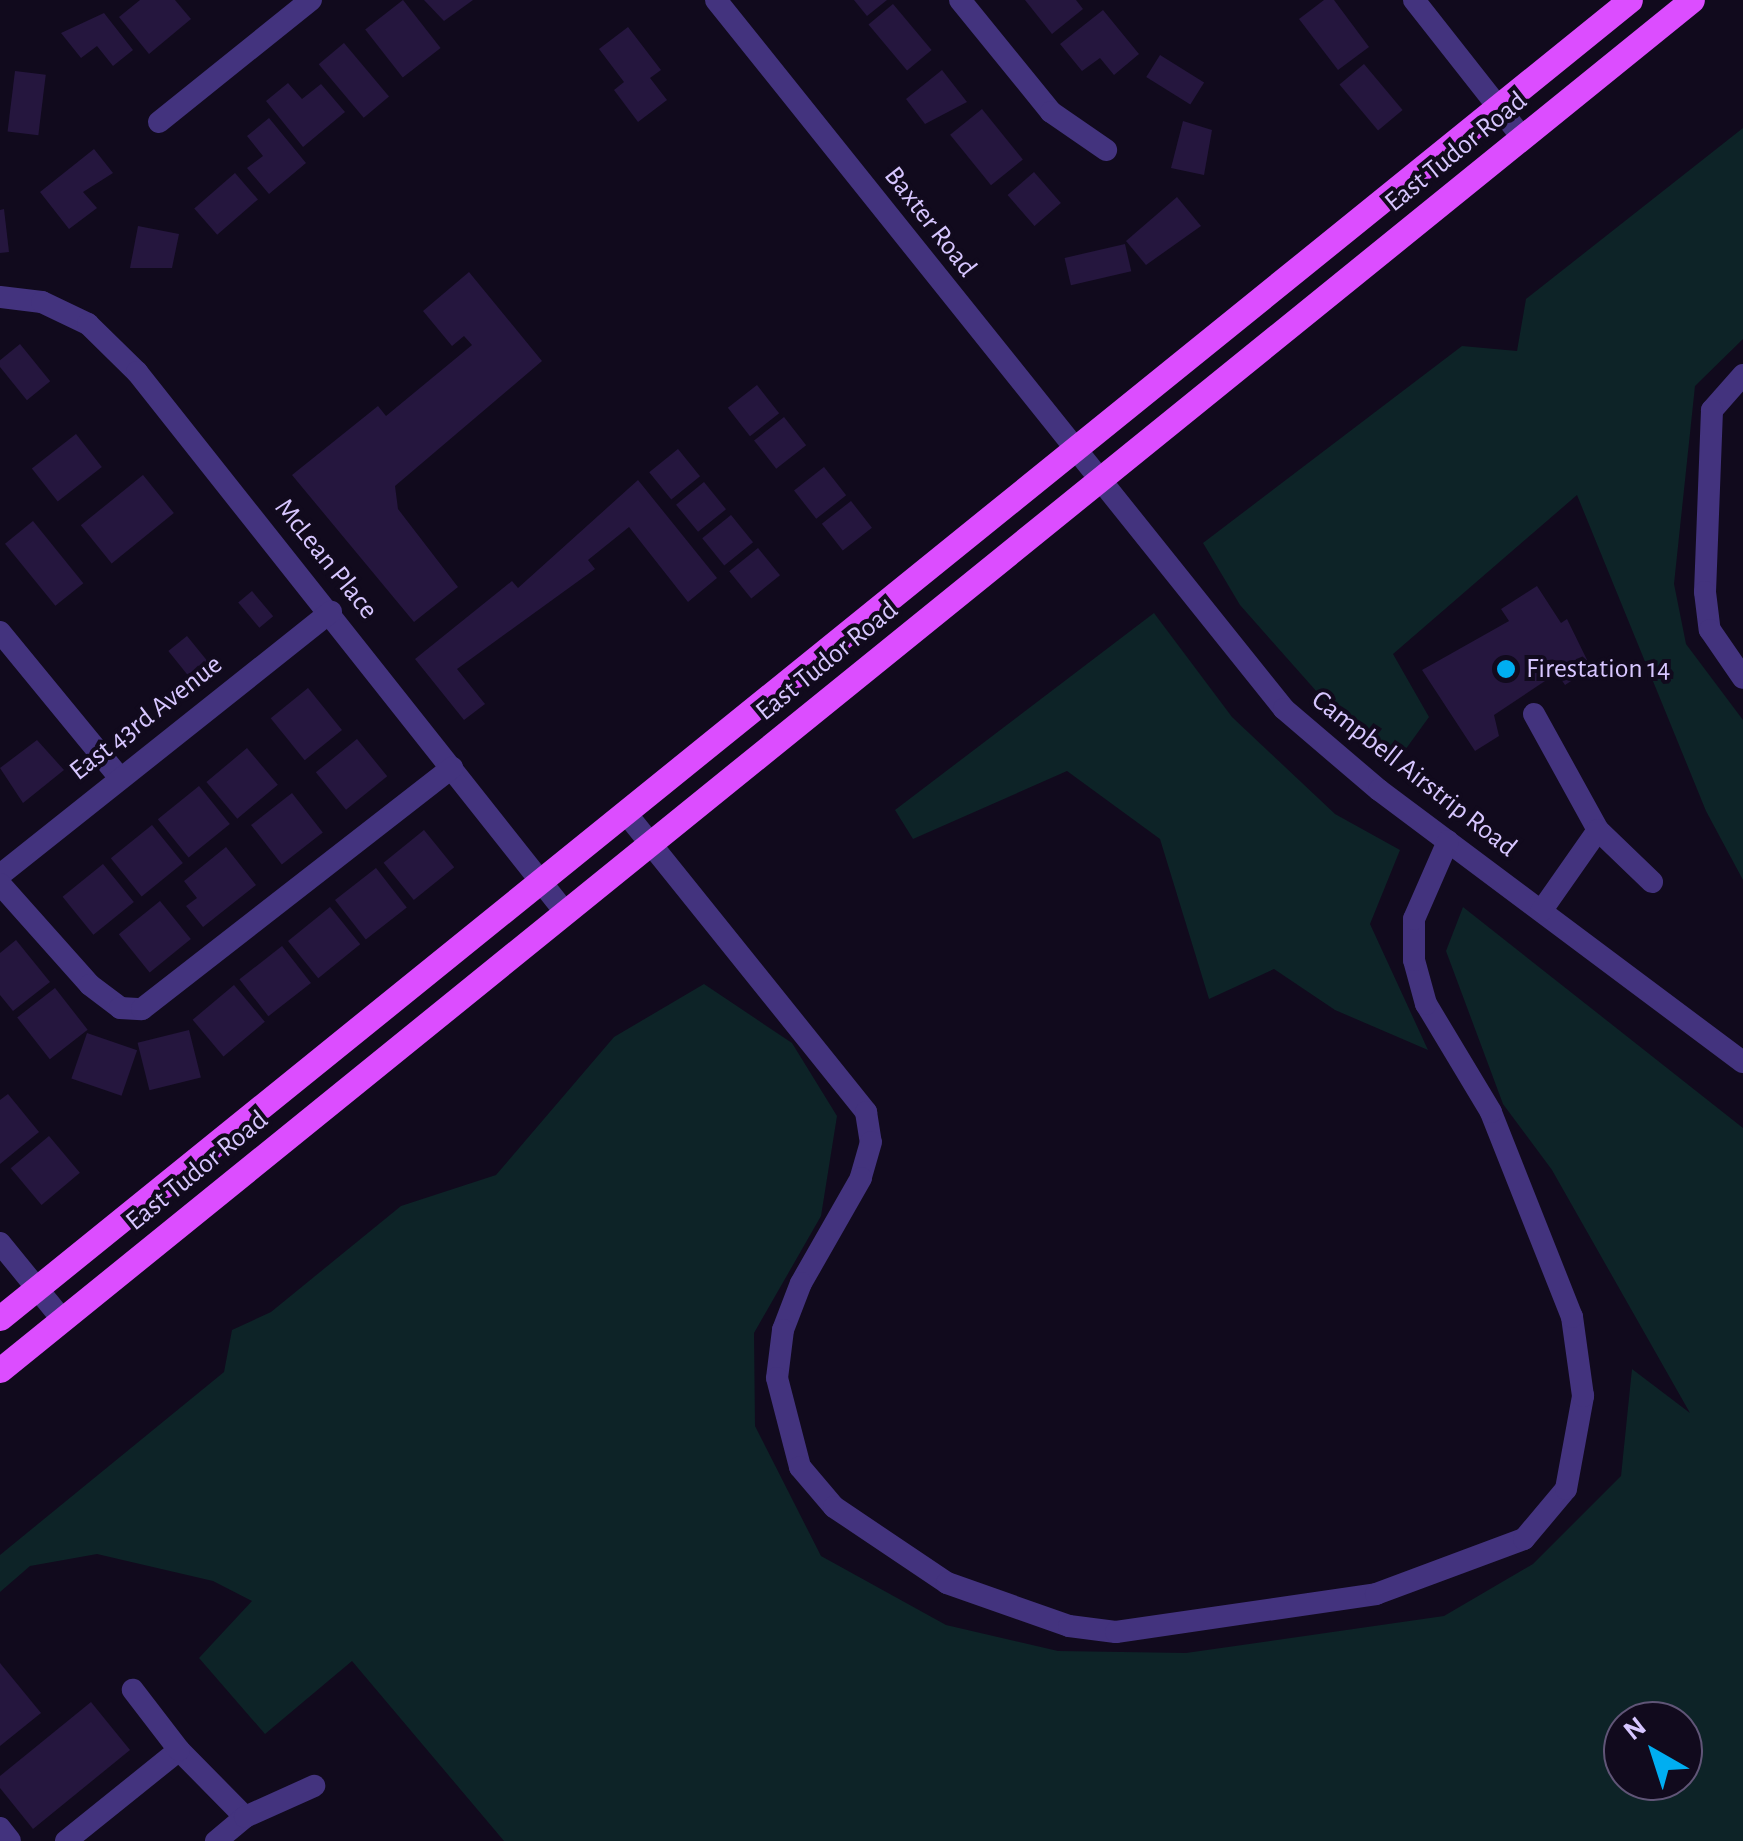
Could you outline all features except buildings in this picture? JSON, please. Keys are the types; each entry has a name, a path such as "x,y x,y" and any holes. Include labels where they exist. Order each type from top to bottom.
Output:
{"main road":[{"name":"East Tudor Road","path":"0,1318 1630,0"},
{"name":"East Tudor Road","path":"0,1370 1692,0"}],"street":[{"path":"159,122 311,0"},
{"name":"Baxter Road","path":"716,0 1097,482"},
{"path":"960,0 1051,112 1106,150"},
{"path":"1414,0 1522,137"},
{"name":"McLean Place","path":"0,298 42,302 88,324 137,372 565,912"},
{"path":"1743,375 1712,410 1705,592 1710,630 1743,678"},
{"name":"Campbell Airstrip Road","path":"1097,482 1284,709 1448,841 1743,1062"},
{"name":"East 43rd Avenue","path":"0,875 119,776 331,612"},
{"path":"0,632 119,776"},
{"path":"1534,714 1598,830 1652,882"},
{"path":"0,884 90,985 120,1008 142,1009 452,768"},
{"path":"625,812 866,1112 870,1142 861,1178 801,1282 783,1330 777,1378 800,1467 834,1507 947,1583 1069,1626 1116,1632 1376,1594 1524,1539 1566,1489 1583,1396 1572,1317 1490,1112 1426,1004 1414,960 1414,919 1448,841"},
{"path":"1542,910 1598,830"},
{"path":"0,1242 62,1319"},
{"path":"132,1690 179,1750 245,1817"},
{"path":"66,1841 179,1750"},
{"path":"216,1841 245,1817 314,1786"},
{"path":"0,1828 10,1841"}],"green space":[{"path":"1743,128 1743,339 1695,386 1674,584 1686,644 1743,720 1743,880 1706,811 1577,495 1393,654 1429,717 1400,757 1325,701 1240,605 1203,543 1462,346 1517,351 1526,299"},
{"path":"1154,613 1232,717 1335,814 1400,850 1370,924 1428,1050 1335,1010 1274,969 1209,999 1160,839 1067,771 913,839 895,810"},
{"path":"1463,907 1743,1128 1743,1841 504,1841 352,1661 265,1734 199,1658 252,1601 213,1581 97,1554 30,1566 0,1592 0,1555 224,1372 232,1330 271,1312 401,1206 496,1175 614,1037 704,984 792,1043 837,1116 821,1216 754,1333 755,1426 821,1556 946,1625 1058,1651 1186,1653 1444,1616 1533,1564 1621,1476 1632,1369 1690,1413 1552,1170 1503,1104 1446,951"}],"place":[{"name":"Firestation 14","path":"1506,669"}]}
